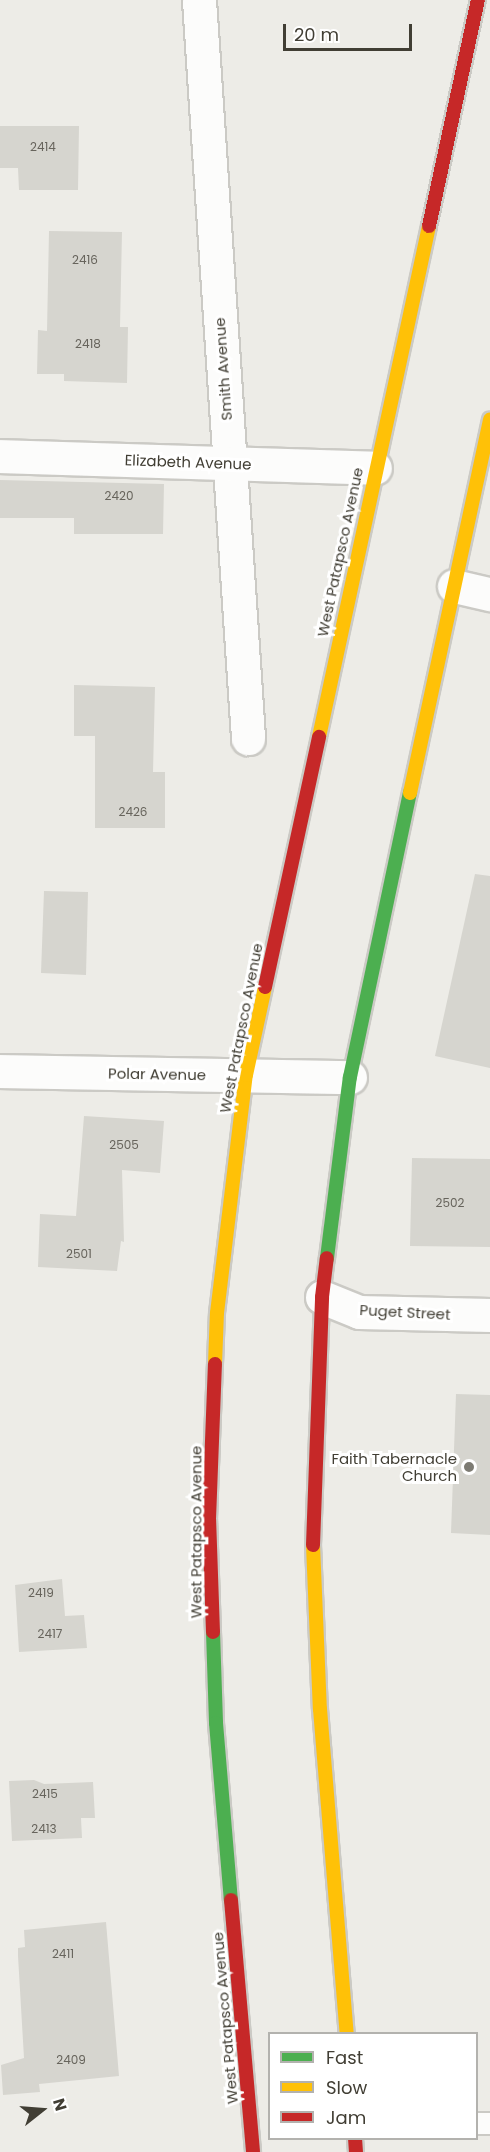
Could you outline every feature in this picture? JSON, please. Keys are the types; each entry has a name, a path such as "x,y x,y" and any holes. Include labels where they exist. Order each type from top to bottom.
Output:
{"main road":[{"name":"West Patapsco Avenue","path":"253,2152 216,1723 209,1519 217,1313 246,1076 375,468 478,0"},
{"path":"347,2032 320,1709 312,1514 322,1297 350,1077 490,419"}],"street":[{"name":"Smith Avenue","path":"199,0 248,738"},
{"name":"Elizabeth Avenue","path":"0,456 375,468"},
{"path":"454,586 490,594"},
{"name":"Polar Avenue","path":"0,1071 350,1077"},
{"name":"Puget Street","path":"322,1297 359,1312 490,1315"}],"building":[{"path":"0,126 79,126 78,190 19,190 18,168 0,168"},
{"path":"49,231 122,232 120,327 128,327 127,383 64,381 64,374 37,374 38,330 47,331"},
{"path":"0,480 164,484 163,534 74,534 74,518 0,518"},
{"path":"74,685 155,687 153,772 165,772 165,828 95,828 95,736 74,736"},
{"path":"475,874 490,876 490,1068 435,1056"},
{"path":"44,891 88,892 86,975 41,973"},
{"path":"84,1116 164,1121 160,1173 122,1170 124,1242 121,1241 117,1271 38,1267 40,1214 76,1216"},
{"path":"412,1158 490,1159 490,1247 410,1246"},
{"path":"456,1394 490,1395 490,1535 451,1533"},
{"path":"62,1579 65,1616 84,1615 87,1648 19,1652 15,1585"},
{"path":"34,1780 44,1784 93,1782 95,1818 81,1818 82,1838 12,1841 9,1781"},
{"path":"106,1922 119,2076 39,2084 40,2092 3,2095 1,2065 24,2058 18,1948 25,1947 24,1930"}],"traffic: fast":[{"path":"327,1258 350,1077 410,793"},
{"path":"213,1632 216,1723 231,1900"}],"traffic: slow":[{"path":"319,737 429,226"},
{"path":"410,793 490,419"},
{"path":"215,1364 217,1313 246,1075 265,987"},
{"path":"313,1545 320,1709 347,2032"}],"traffic: jam":[{"path":"429,226 478,0"},
{"path":"265,987 319,737"},
{"path":"313,1545 322,1297 327,1258"},
{"path":"213,1632 209,1519 215,1364"},
{"path":"231,1900 253,2152"},
{"path":"355,2140 356,2152"}],"place":[{"name":"Faith Tabernacle Church","path":"469,1467"}]}
